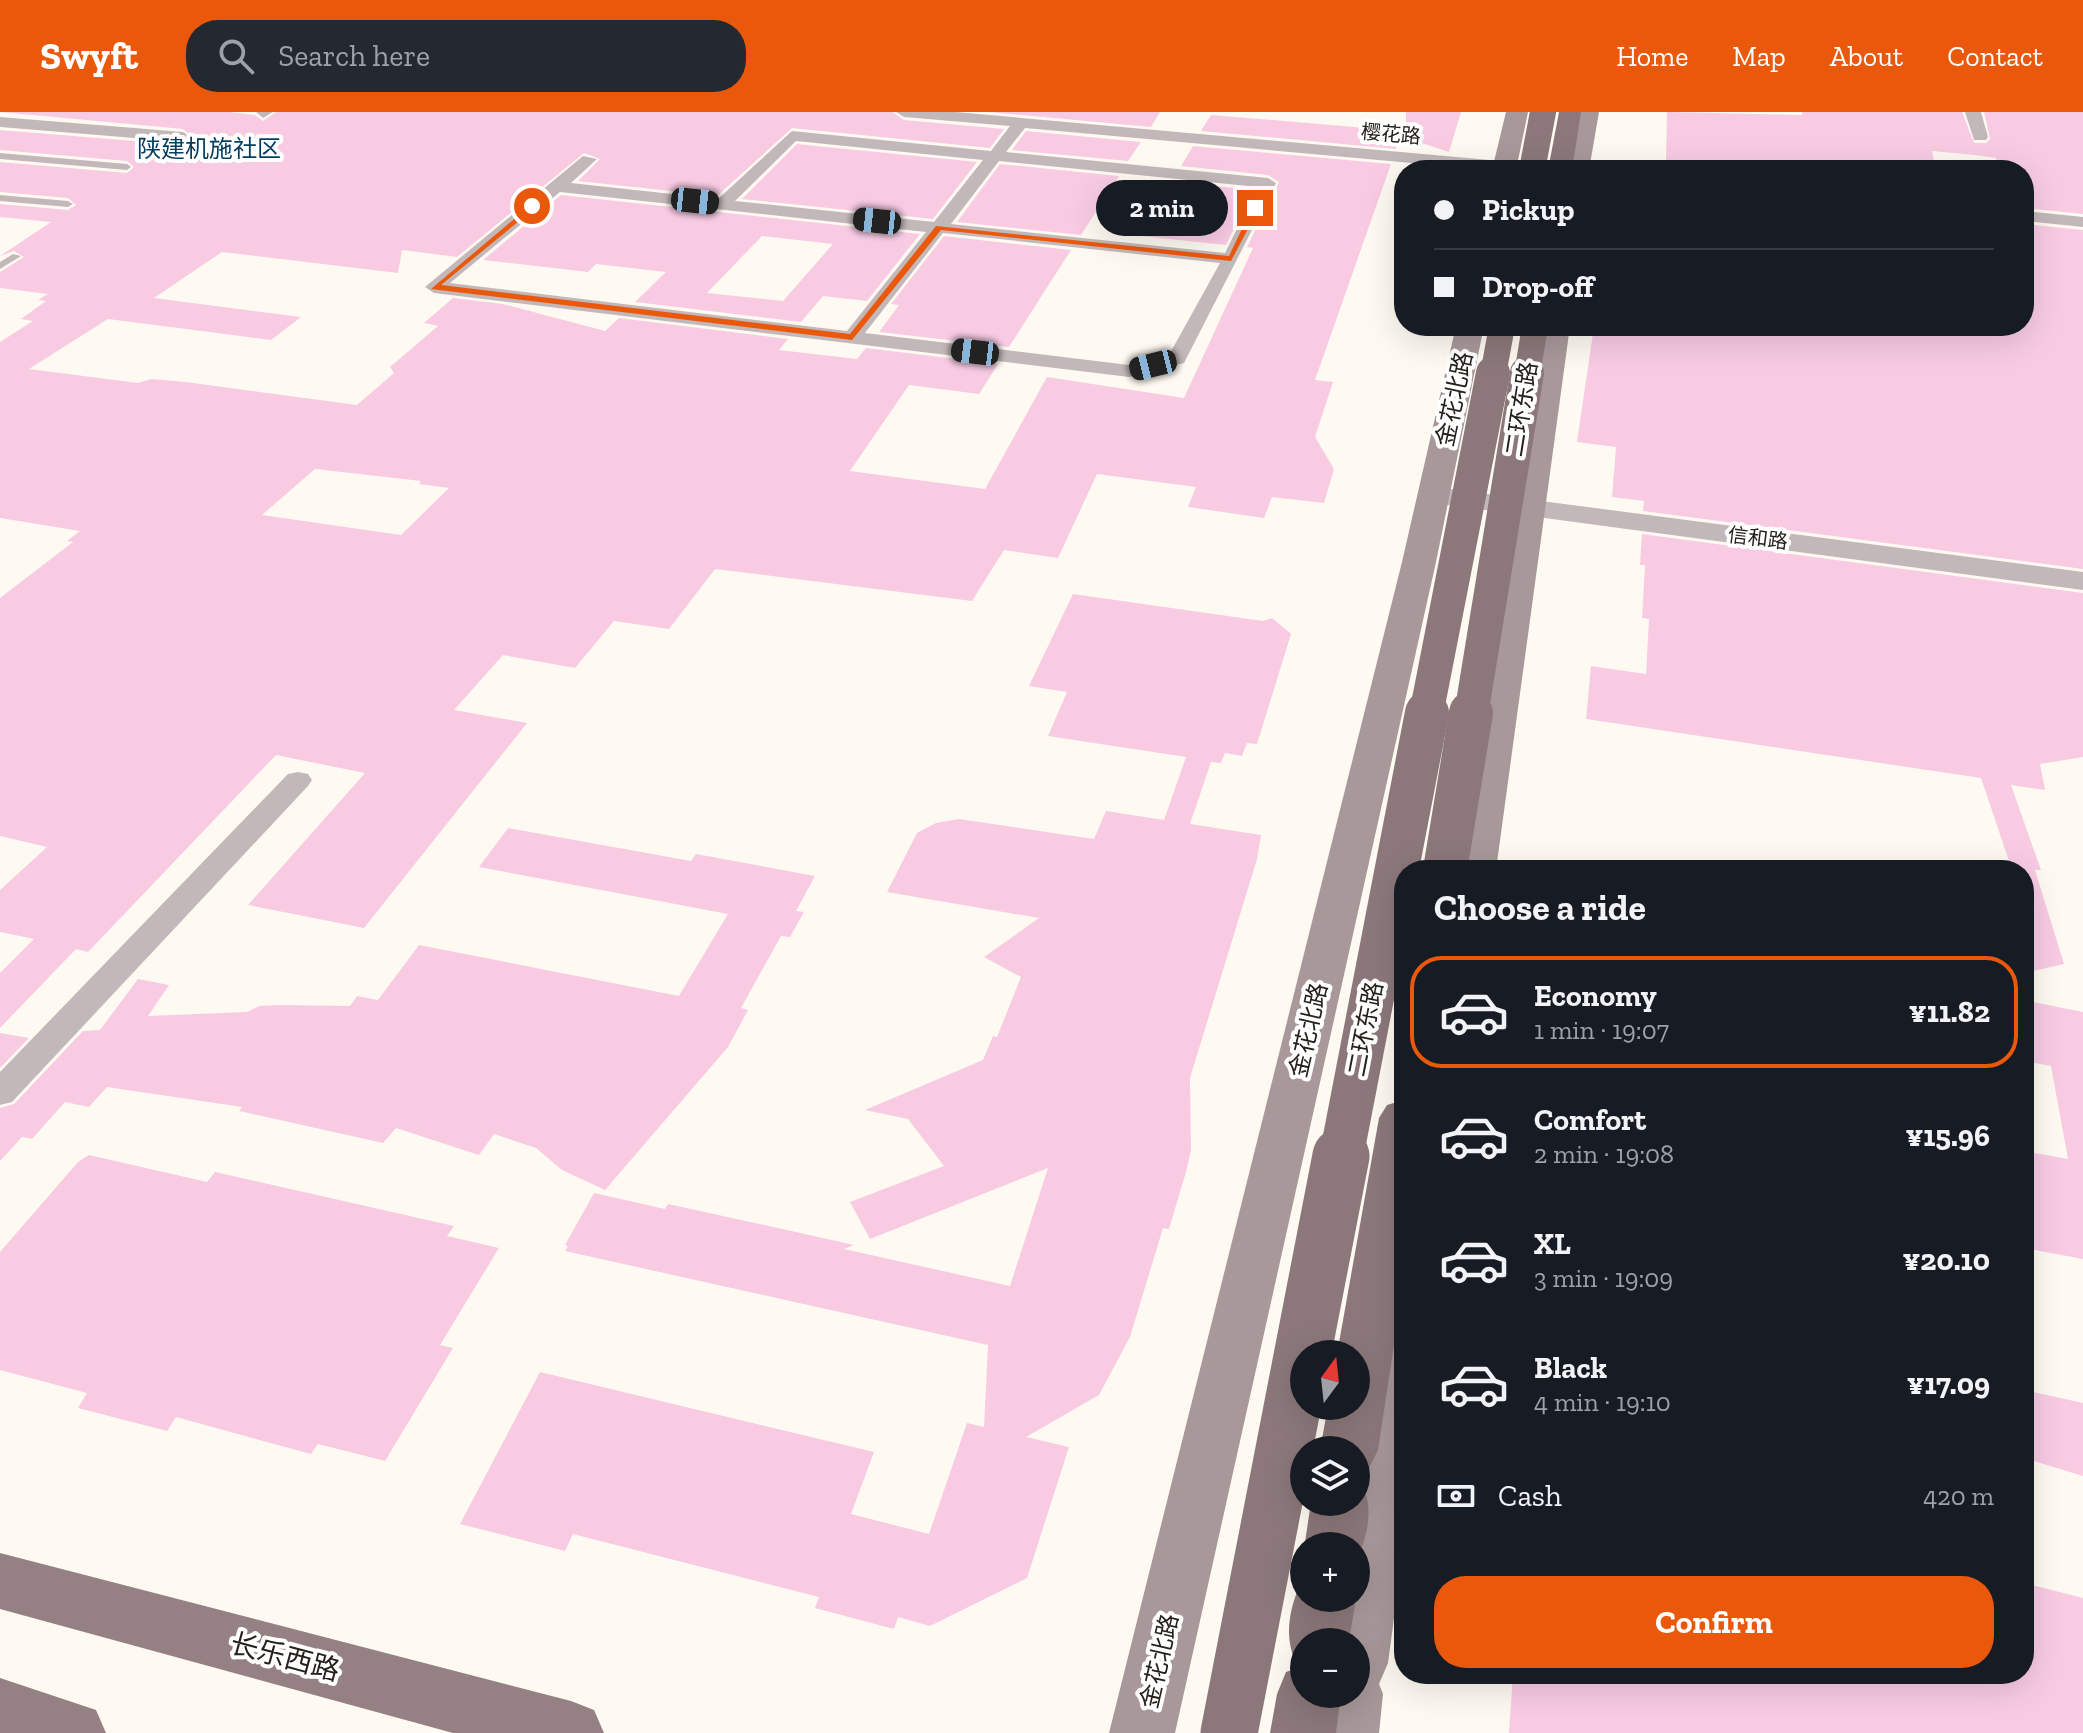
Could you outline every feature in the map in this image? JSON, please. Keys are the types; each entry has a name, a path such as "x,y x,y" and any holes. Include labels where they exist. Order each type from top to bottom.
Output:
{"highway":[{"path":"1534,160 1543,112"},
{"path":"1562,160 1570,112"},
{"name":"二环东路","path":"1398,860 1500,336"},
{"name":"二环东路","path":"1447,860 1533,336"},
{"name":"二环东路","path":"1229,1733 1394,883"},
{"path":"1351,1436 1394,1178"},
{"path":"1303,1733 1307,1708"}],"main road":[{"path":"1506,160 1517,112"},
{"path":"1579,160 1588,112"},
{"name":"金花北路","path":"1142,1733 1468,336"},
{"path":"1477,860 1555,336"},
{"path":"1361,1628 1394,1409"},
{"name":"长乐西路","path":"0,1581 571,1733"},
{"path":"1346,1733 1349,1708"},
{"path":"0,1710 73,1733"}],"street":[{"name":"樱花路","path":"904,112 1418,160"},
{"path":"1973,112 1980,137"},
{"path":"0,122 183,137"},
{"path":"852,337 1021,123"},
{"path":"589,159 434,287 1129,371 1177,359 1268,183 792,136 722,204"},
{"path":"556,186 1231,259"},
{"path":"2034,217 2083,222"},
{"name":"信和路","path":"1432,496 2083,581"},
{"path":"0,1093 298,780"}],"lane":[{"path":"0,156 127,167"},
{"path":"0,198 68,204"},
{"path":"0,266 16,256"}],"building":[{"path":"0,112 229,112 255,115 263,121 276,112 893,112 904,120 1004,129 990,148 792,128 717,196 578,181 600,159 584,153 457,257 402,250 398,273 222,252 154,298 301,317 271,340 108,319 29,369 138,383 151,379 186,382 357,405 394,373 390,367 438,326 424,323 453,298 503,304 605,331 619,318 788,339 779,350 857,359 866,348 998,364 979,394 909,385 850,471 985,489 1047,377 1184,398 1253,248 1247,247 1279,182 1268,175 1181,166 1193,146 1391,164 1315,380 1333,382 1315,437 1334,469 1324,503 1272,497 1264,518 1188,507 1196,487 1097,474 1058,558 1004,550 972,601 715,569 669,629 614,621 575,668 503,655 454,710 527,723 364,928 248,905 365,773 276,755 88,952 76,949 0,1028 0,973 34,939 0,932 0,890 47,847 0,836 0,598 73,542 67,541 80,531 0,518 0,342 33,321 21,319 46,301 38,300 48,294 0,288 0,272 24,257 14,251 0,256 51,222 0,217 0,204 68,210 76,205 68,198 0,192 0,162 127,173 134,167 127,161 0,150 0,130 183,145 194,138 183,129","holes":["315,469 421,481 419,484 449,488 401,535 262,515"]},
{"path":"989,112 1160,112 1151,127"},
{"path":"1406,112 1461,112 1449,152 1406,138"},
{"path":"1667,112 1802,115 1802,112 1962,112 1974,143 1986,143 1990,139 1984,112 2083,112 2083,214 2034,209 2034,160 1997,160 1932,151 1934,160 1666,160"},
{"path":"1211,115 1402,131 1396,149 1201,131"},
{"path":"1026,131 1141,142 1128,161 1012,150"},
{"path":"797,144 977,162 933,219 742,199"},
{"path":"1000,164 1119,176 1081,235 957,222"},
{"path":"1172,181 1253,190 1226,245 1141,236"},
{"path":"561,195 920,234 867,301 823,296 801,322 635,302 666,272 596,264 588,272 483,260","holes":["762,236 833,244 783,301 707,293"]},
{"path":"2034,225 2083,230 2083,569 1643,511 1644,501 1612,497 1616,447 1577,442 1593,336 2034,336"},
{"path":"944,236 1071,250 1009,347 879,332 899,305 891,304"},
{"path":"1642,534 2083,593 2083,757 2040,764 2045,790 2011,785 2041,870 2035,870 2064,964 2034,971 2034,860 2009,860 1981,778 1586,719 1591,666 1646,674 1649,619 1642,618 1645,565 1640,565"},
{"path":"1073,594 1263,621 1272,618 1291,634 1257,744 1247,743 1242,756 1225,753 1221,763 1211,762 1190,824 1261,835 1257,859 1190,1078 1191,1150 1186,1172 1169,1229 1163,1228 1130,1337 1099,1395 1026,1437 1069,1447 1027,1578 930,1626 898,1617 894,1629 815,1608 819,1597 573,1534 565,1551 460,1524 540,1372 874,1452 851,1514 929,1534 967,1423 984,1427 988,1345 565,1251 568,1246 565,1245 594,1193 665,1209 668,1204 787,1230 854,1245 844,1249 1010,1286 1048,1168 870,1239 850,1202 944,1166 908,1119 865,1110 983,1060 993,1036 997,1037 1021,977 984,957 1039,918 887,892 917,833 936,823 959,819 1094,839 1106,811 1164,820 1186,757 1048,736 1067,692 1029,686"},
{"path":"508,828 691,861 696,854 815,876 796,911 804,912 790,937 781,936 741,1008 748,1010 728,1047 605,1190 562,1170 536,1148 494,1134 479,1155 396,1128 383,1143 239,1111 242,1107 107,1087 89,1107 65,1102 32,1139 22,1137 0,1161 0,1108 14,1104 83,1031 100,1030 138,979 169,985 148,1016 247,1012 259,1006 350,1006 357,996 378,1000 419,945 679,996 728,914 479,867"},
{"path":"2034,1002 2083,1012 2083,1259 2034,1250 2034,1153 2068,1159 2051,1066 2034,1063"},
{"path":"0,1033 29,1038 0,1068"},
{"path":"89,1155 207,1182 215,1172 454,1226 447,1236 499,1248 440,1345 453,1348 385,1461 318,1444 311,1454 176,1417 167,1431 78,1408 87,1393 0,1370 0,1252 78,1162"},
{"path":"2034,1392 2083,1403 2083,1476 2034,1461"},
{"path":"2034,1586 2083,1598 2083,1733 1509,1733 1512,1684 2034,1684"}],"district":[{"name":"陕建机施社区","path":"209,148"}],"route":[{"path":"532,206 434,287 852,337 939,228 1231,259 1255,208"}]}
